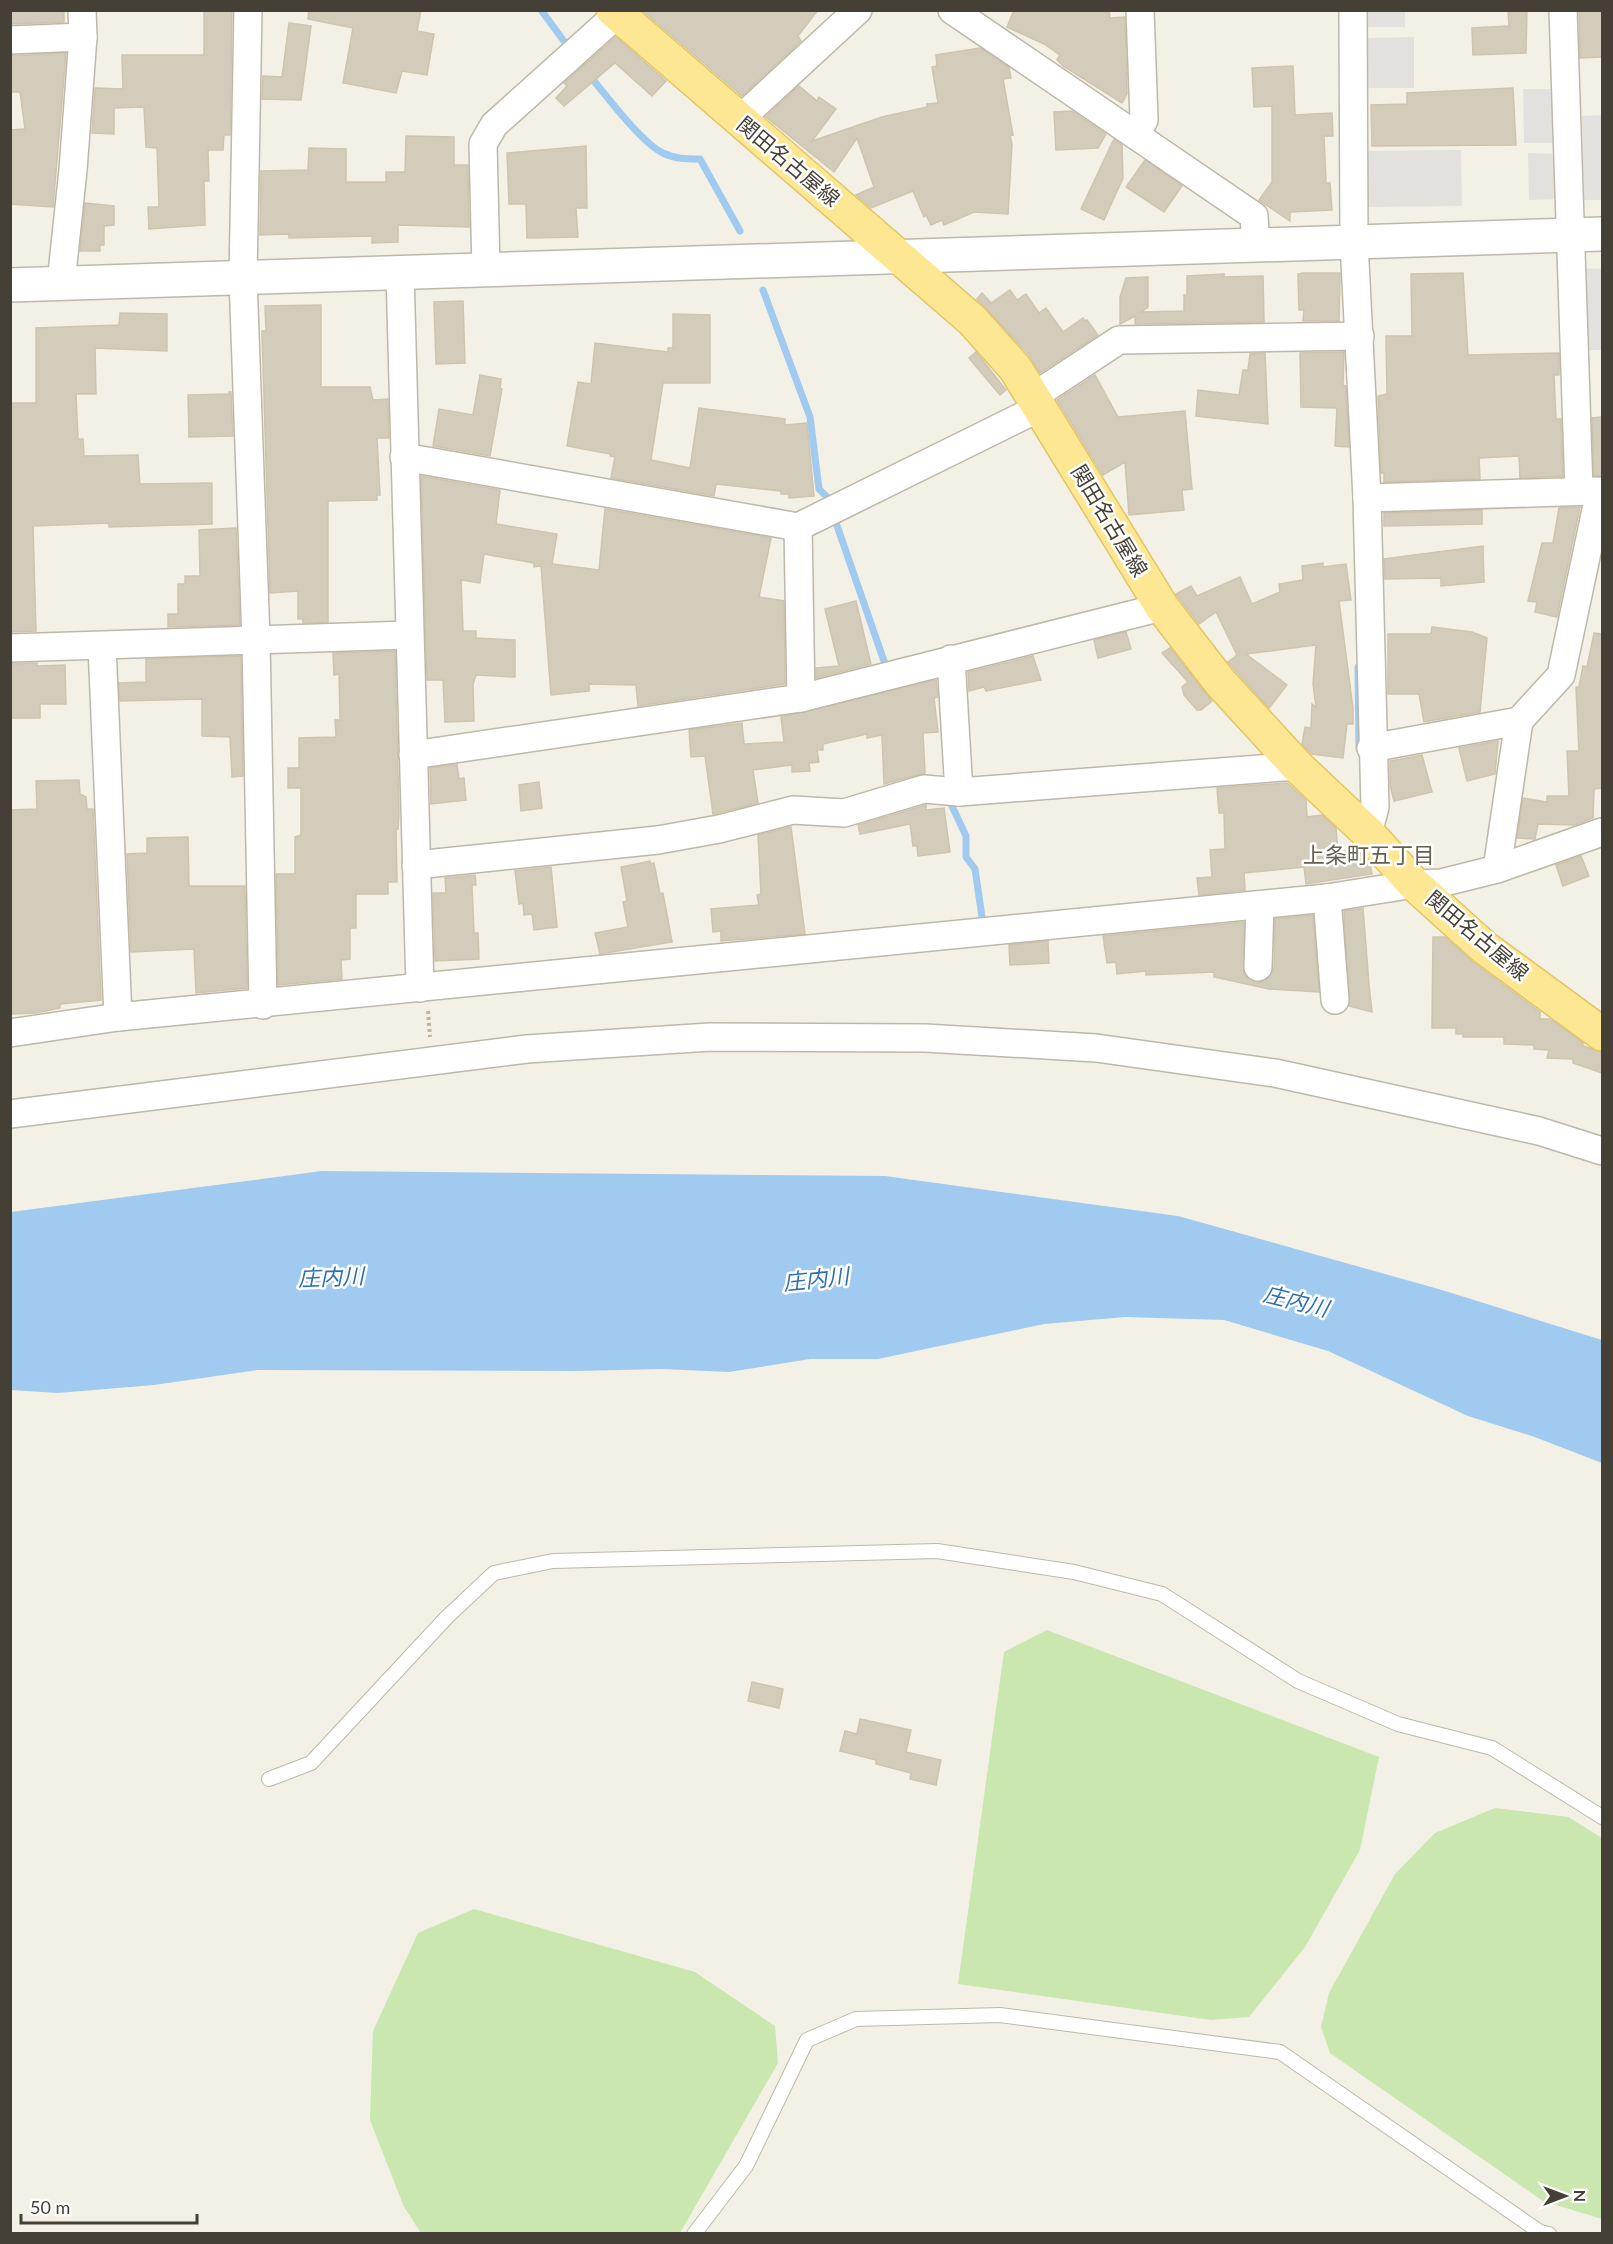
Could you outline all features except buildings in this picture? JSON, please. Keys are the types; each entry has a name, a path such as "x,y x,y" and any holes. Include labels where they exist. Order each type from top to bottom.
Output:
{"main road":[{"name":"関田名古屋線","path":"617,12 972,320 1015,368 1038,401 1162,607 1220,682 1297,766 1368,833 1414,884 1485,948 1602,1034"}],"street":[{"path":"248,10 243,278 256,640 263,1005"},
{"path":"739,120 858,10"},
{"path":"952,10 1254,216 1256,246"},
{"path":"1135,135 1144,120 1140,10"},
{"path":"1353,10 1354,242 1367,498 1371,748 1375,807 1368,833"},
{"path":"1497,868 1518,721 1562,675 1594,491 1569,235 1563,10"},
{"path":"486,270 483,144 494,125 617,12"},
{"path":"10,40 82,24 74,170 61,283"},
{"path":"10,285 1602,234"},
{"path":"400,273 412,755 423,988"},
{"path":"404,457 798,527 1038,401 1119,340 1360,336"},
{"path":"1367,498 1594,491"},
{"path":"798,527 801,698"},
{"path":"412,755 801,698 1162,607"},
{"path":"10,648 409,635"},
{"path":"102,646 118,1017"},
{"path":"951,660 959,792"},
{"path":"1371,748 1518,721"},
{"path":"416,865 657,840 719,829 793,810 844,813 924,789 959,792 1297,766"},
{"path":"10,1033 118,1017 263,1005 1327,898 1414,884 1441,883 1497,868 1602,832"},
{"path":"1327,898 1335,1000"},
{"path":"1258,967 1260,905"},
{"path":"10,1114 527,1049 710,1037 925,1038 1096,1048 1275,1073 1539,1131 1602,1150"}],"lane":[{"path":"269,1779 311,1763 447,1617 494,1573 553,1561 937,1551 1074,1572 1162,1594 1299,1681 1398,1724 1492,1748 1602,1816"},
{"path":"694,2234 746,2166 807,2040 856,2019 1000,2015 1280,2052 1540,2232 1549,2234"}],"path":[{"path":"423,988 432,1061"}],"green space":[{"path":"1047,1630 1379,1757 1360,1850 1305,1947 1249,2017 1211,2020 958,1984 1004,1652"},
{"path":"1495,1808 1568,1817 1602,1838 1602,2219 1543,2201 1330,2053 1321,2027 1329,1993 1395,1874 1435,1833"},
{"path":"474,1909 695,1972 775,2026 778,2063 680,2233 421,2233 404,2207 370,2120 373,2031 418,1933"}],"shaded area":[{"path":"1365,11 1405,11 1405,27 1365,27"},
{"path":"1414,37 1414,88 1365,88 1365,38"},
{"path":"1523,89 1557,89 1558,143 1524,143"},
{"path":"1602,115 1602,200 1584,200 1582,116"},
{"path":"1461,150 1462,206 1364,207 1364,151"},
{"path":"1528,153 1557,154 1557,199 1529,200"},
{"path":"1578,268 1602,269 1602,350 1581,350"}],"water":[{"name":"庄内川","path":"322,1171 885,1176 1178,1216 1442,1290 1602,1340 1602,1463 1532,1436 1468,1416 1328,1351 1224,1320 1125,1317 1044,1324 878,1359 810,1359 729,1372 662,1369 257,1370 154,1385 58,1393 11,1390 11,1212"}],"waterway":[{"path":"541,10 569,48"},
{"path":"577,60 630,125 653,147 672,156 700,159 740,231"},
{"path":"763,290 810,417 819,489 829,499"},
{"path":"834,517 885,664"},
{"path":"1358,667 1359,749"},
{"path":"952,806 966,836 966,857 975,869 982,917"}],"district":[{"name":"上条町五丁目","path":"1369,855"}]}
